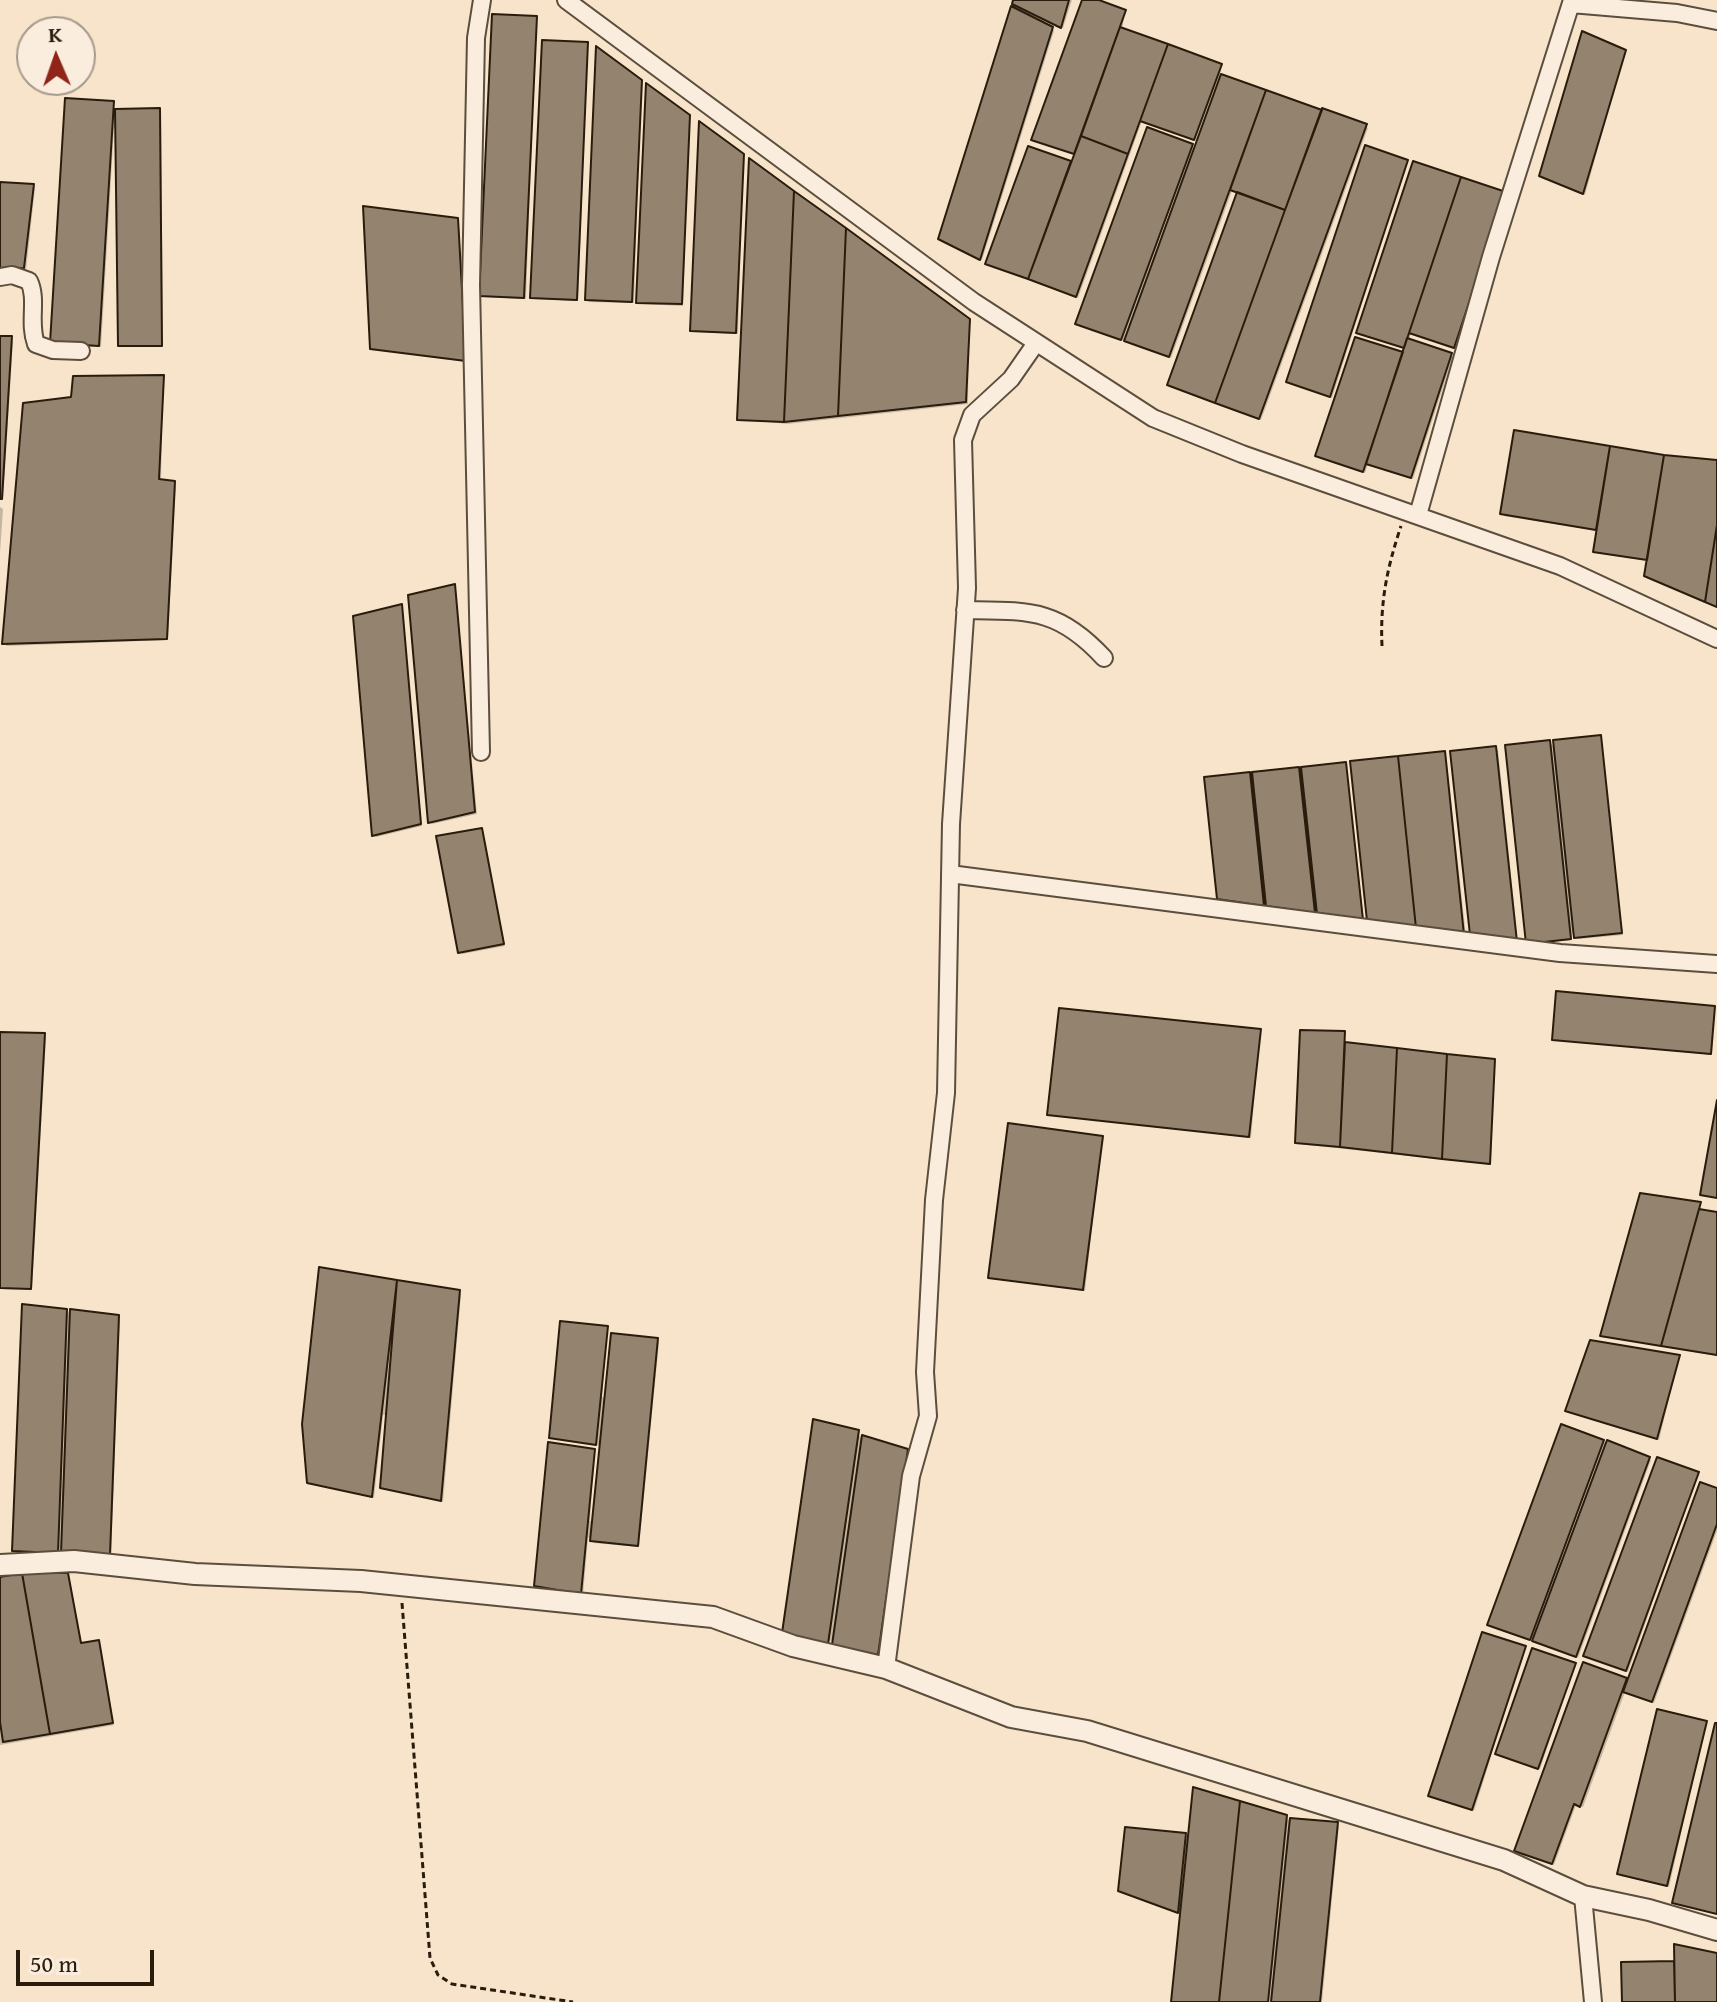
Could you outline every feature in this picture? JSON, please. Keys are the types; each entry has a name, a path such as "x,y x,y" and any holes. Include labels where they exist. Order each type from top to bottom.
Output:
{"street":[{"path":"481,752 471,285 476,38 482,0"},
{"path":"566,0 954,288 1153,418 1242,454 1560,566 1717,639"},
{"path":"1412,513 1572,2 1677,13 1717,21"},
{"path":"0,277 12,275 29,281 34,290 30,328 36,344 53,350 81,351"},
{"path":"886,1668 911,1476 928,1416 925,1372 934,1200 946,1093 950,874 965,610 963,440 972,415 1011,379 1036,343"},
{"path":"965,610 1047,615 1083,635 1104,658"},
{"path":"950,874 1560,953 1717,964"},
{"path":"0,1565 74,1561 195,1574 399,1584 713,1617 793,1646 886,1668 1011,1717 1087,1731 1504,1860 1583,1896 1649,1910 1717,1930"},
{"path":"1583,1896 1593,2002"}],"path":[{"path":"1382,646 1384,577 1412,513"},
{"path":"399,1584 409,1658 430,1958 438,1975 452,1984 573,2002"}],"building":[{"path":"1013,0 1069,0 1061,28 1012,4"},
{"path":"1082,0 1099,0 1126,10 1074,154 1031,140"},
{"path":"1011,6 1053,27 980,260 938,239"},
{"path":"492,14 537,16 524,298 479,296"},
{"path":"1120,27 1168,44 1128,154 1081,136"},
{"path":"1582,31 1626,50 1583,194 1539,176"},
{"path":"542,40 588,42 577,300 530,298"},
{"path":"1168,44 1222,64 1194,140 1140,121"},
{"path":"596,46 642,80 632,302 585,300"},
{"path":"1221,74 1266,90 1169,357 1124,341"},
{"path":"646,83 690,115 682,304 636,303"},
{"path":"1266,90 1322,110 1285,210 1230,190"},
{"path":"65,98 114,101 99,346 50,343"},
{"path":"160,108 162,346 118,346 115,109"},
{"path":"1322,108 1367,124 1259,419 1215,403"},
{"path":"699,121 744,154 736,333 690,331"},
{"path":"1147,127 1193,144 1121,340 1075,324"},
{"path":"1081,136 1128,154 1076,297 1028,279"},
{"path":"1365,145 1408,160 1330,397 1286,382"},
{"path":"1028,146 1071,161 1028,279 985,264"},
{"path":"749,158 794,191 784,422 737,420"},
{"path":"1413,161 1461,177 1404,348 1356,333"},
{"path":"1461,177 1506,192 1454,348 1409,333"},
{"path":"0,182 34,184 24,268 0,269"},
{"path":"794,191 846,228 838,416 784,422"},
{"path":"1237,192 1285,210 1215,403 1167,385"},
{"path":"363,206 458,218 466,361 370,349"},
{"path":"846,228 970,319 966,402 838,416"},
{"path":"0,336 12,336 2,499 0,499"},
{"path":"1355,337 1403,352 1363,472 1315,456"},
{"path":"1407,338 1452,353 1411,478 1366,464"},
{"path":"164,375 159,479 175,481 167,639 2,644 23,403 71,397 73,376"},
{"path":"1514,430 1610,446 1596,530 1500,514"},
{"path":"1610,446 1664,455 1647,560 1593,552"},
{"path":"1664,455 1717,460 1717,525 1705,602 1644,576"},
{"path":"1717,525 1717,607 1705,602"},
{"path":"455,584 475,812 428,823 408,595"},
{"path":"402,604 421,824 372,836 353,616"},
{"path":"1601,735 1622,933 1574,938 1553,740"},
{"path":"1550,740 1571,939 1526,944 1505,745"},
{"path":"1496,746 1517,942 1470,935 1450,751"},
{"path":"1445,751 1464,935 1416,928 1398,756"},
{"path":"1398,756 1416,928 1367,921 1350,761"},
{"path":"1346,762 1363,920 1317,914 1301,767"},
{"path":"1299,767 1315,913 1266,906 1252,772"},
{"path":"1250,772 1264,906 1217,899 1204,777"},
{"path":"482,828 504,944 458,953 436,836"},
{"path":"1556,991 1715,1006 1711,1054 1552,1040"},
{"path":"1059,1008 1261,1029 1249,1137 1047,1115"},
{"path":"1300,1030 1345,1031 1340,1147 1295,1143"},
{"path":"0,1032 45,1033 31,1289 0,1288"},
{"path":"1345,1042 1397,1048 1392,1153 1340,1147"},
{"path":"1397,1048 1447,1054 1442,1159 1392,1153"},
{"path":"1447,1054 1495,1059 1490,1164 1442,1159"},
{"path":"1717,1100 1717,1198 1700,1195"},
{"path":"1008,1123 1103,1136 1083,1290 988,1278"},
{"path":"1640,1193 1701,1202 1661,1346 1600,1336"},
{"path":"1699,1209 1717,1212 1717,1355 1661,1346"},
{"path":"319,1267 397,1280 372,1497 307,1483 302,1424"},
{"path":"397,1280 460,1290 441,1501 380,1488"},
{"path":"22,1304 67,1309 58,1553 12,1551"},
{"path":"70,1309 119,1315 110,1555 61,1553"},
{"path":"560,1321 608,1326 596,1445 549,1438"},
{"path":"611,1333 658,1338 638,1546 590,1541"},
{"path":"1590,1340 1680,1355 1657,1439 1565,1411"},
{"path":"813,1419 859,1430 828,1644 782,1633"},
{"path":"1561,1424 1604,1440 1530,1640 1487,1625"},
{"path":"862,1435 908,1449 878,1655 832,1645"},
{"path":"1607,1440 1650,1457 1576,1657 1532,1641"},
{"path":"548,1442 595,1449 581,1594 534,1586"},
{"path":"1657,1457 1699,1472 1626,1671 1583,1656"},
{"path":"1700,1482 1717,1488 1717,1524 1652,1702 1623,1692"},
{"path":"22,1573 68,1573 81,1643 99,1640 113,1723 50,1734"},
{"path":"22,1573 50,1734 3,1742 0,1722 0,1577"},
{"path":"1482,1632 1526,1646 1472,1810 1428,1796"},
{"path":"1532,1648 1576,1663 1538,1769 1495,1754"},
{"path":"1583,1662 1627,1678 1580,1807 1574,1804 1552,1864 1514,1851"},
{"path":"1657,1709 1707,1721 1667,1886 1617,1874"},
{"path":"1717,1723 1717,1914 1672,1903"},
{"path":"1193,1787 1240,1801 1219,2002 1171,2002"},
{"path":"1240,1801 1287,1815 1268,2002 1219,2002"},
{"path":"1290,1818 1338,1822 1320,2002 1271,2002"},
{"path":"1125,1827 1186,1833 1178,1913 1118,1891"},
{"path":"1674,1944 1717,1953 1717,2002 1675,2002"},
{"path":"1674,1961 1675,2002 1622,2002 1621,1962"}]}
